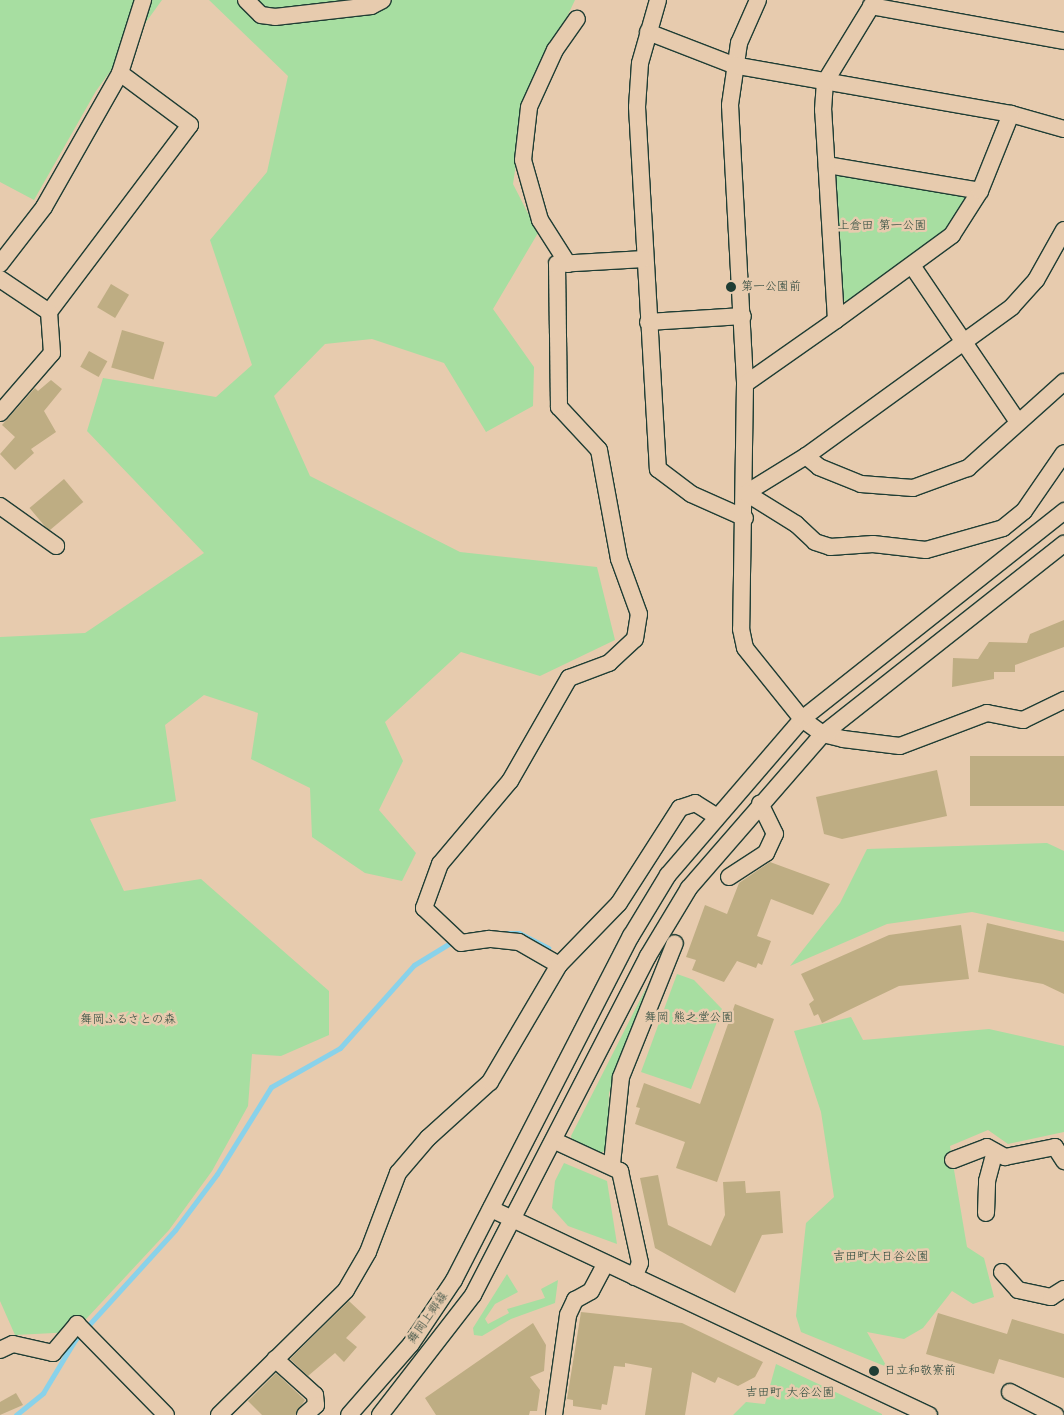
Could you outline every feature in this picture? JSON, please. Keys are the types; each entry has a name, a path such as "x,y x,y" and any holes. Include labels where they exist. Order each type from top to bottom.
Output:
{"street":[{"path":"0,264 44,207 120,73 143,0"},
{"path":"246,0 261,15 275,17 371,6 383,0"},
{"path":"658,0 640,63 637,107 658,469 691,494 745,518"},
{"path":"758,0 733,65 730,105 745,384 746,492 741,629 745,648 802,719 823,734 900,746 987,713 1023,720 1064,700"},
{"path":"836,320 827,165 825,82 873,3 1064,41"},
{"path":"568,264 540,220 523,160 529,108 555,50 577,19"},
{"path":"648,32 733,65 1011,114 1064,129"},
{"path":"0,413 52,354 49,312 190,125 120,73"},
{"path":"745,384 913,267 952,235 980,191 1011,114"},
{"path":"827,165 980,191"},
{"path":"746,492 806,456 966,343 1036,280 1064,230"},
{"path":"559,965 519,942 489,939 461,943 447,932 424,908 451,847 510,781 569,678 609,663 635,639 638,614 619,559 599,450 558,407 557,264 645,259"},
{"path":"913,267 1018,422"},
{"path":"0,279 49,312"},
{"path":"648,322 742,316"},
{"path":"806,456 854,482 913,488 968,468 1064,382"},
{"path":"746,492 796,524 815,542 830,547 874,544 926,550 1003,528 1024,511 1064,453"},
{"path":"0,506 56,546"},
{"name":"舞岡上郷線","path":"350,1415 416,1336 454,1280 492,1210 631,936 668,875 716,816 802,719 1064,511"},
{"name":"舞岡上郷線","path":"380,1415 473,1296 515,1221 648,956 688,888 760,803 823,734 1064,544"},
{"path":"229,1412 275,1359 346,1290 368,1252 398,1173 428,1138 490,1082 559,965 619,903 680,808 695,803 716,816"},
{"path":"729,877 766,853 775,834 760,803"},
{"path":"612,1164 621,1077 675,943"},
{"path":"554,1141 594,1161 612,1164 620,1171 640,1263 634,1277"},
{"path":"953,1160 986,1147 1005,1157 1055,1148 1063,1159"},
{"path":"986,1213 987,1181 995,1152"},
{"path":"492,1210 911,1411 929,1415"},
{"path":"554,1415 568,1314 575,1300 591,1291 605,1265"},
{"path":"1002,1272 1018,1290 1051,1297 1064,1289"},
{"path":"0,1350 13,1344 53,1353 77,1324 166,1415"},
{"path":"275,1359 315,1395 316,1405 306,1415"},
{"path":"1010,1392 1055,1415"}],"green space":[{"path":"0,0 162,0 96,91 34,200 0,182"},
{"name":"舞岡ふるさとの森","path":"209,0 575,0 525,105 513,184 538,233 493,309 534,367 533,406 486,432 444,363 372,339 325,344 274,396 310,476 460,552 597,567 615,640 540,676 461,652 385,722 403,761 379,810 416,853 402,881 365,873 312,837 310,788 251,759 258,713 204,695 165,725 176,801 90,819 124,891 201,879 329,991 329,1035 281,1056 252,1054 248,1106 212,1171 169,1230 74,1332 15,1335 0,1301 0,637 85,633 204,553 87,431 103,378 216,397 252,365 210,240 267,172 288,76"},
{"name":"上倉田 第一公園","path":"839,173 964,195 967,202 947,232 849,303 842,300 834,179"},
{"path":"1047,843 1064,851 1064,932 972,912 887,924 790,966 840,903 867,849"},
{"name":"舞岡 熊之堂公園","path":"677,974 694,980 722,1009 691,1089 641,1072"},
{"path":"647,986 609,1093 607,1150 598,1154 573,1142 571,1136"},
{"name":"吉田町大日谷公園","path":"851,1017 863,1040 989,1029 1064,1046 1064,1132 1008,1144 988,1130 950,1146 967,1247 984,1258 994,1297 973,1304 952,1291 923,1328 904,1339 867,1332 887,1367 801,1332 796,1316 806,1223 834,1197 821,1112 794,1031"},
{"path":"564,1163 607,1181 617,1244 568,1226 552,1208 555,1181"},
{"path":"507,1274 518,1292 495,1304 485,1319 488,1324 509,1313 507,1309 545,1298 541,1289 558,1280 555,1303 511,1319 482,1336 474,1335 473,1328"},
{"name":"吉田町 大谷公園","path":"776,1364 882,1415 733,1415 746,1402 765,1404"}],"building":[{"path":"111,284 129,295 115,318 97,307"},
{"path":"122,330 164,342 154,380 111,367"},
{"path":"89,351 107,361 99,377 80,367"},
{"path":"51,380 62,389 44,411 56,432 31,449 34,453 15,470 0,454 15,437 2,425 35,388 38,391"},
{"path":"64,479 83,502 49,531 30,508"},
{"path":"1064,620 1064,647 1015,665 1015,672 994,672 994,679 952,687 953,658 978,659 989,642 1027,643 1030,634"},
{"path":"970,756 1064,756 1064,806 970,806"},
{"path":"937,770 947,816 842,839 824,834 816,797"},
{"path":"770,862 830,884 813,915 771,899 757,936 771,941 762,965 758,963 756,968 737,961 724,982 692,970 696,960 686,957 705,905 727,914 739,883"},
{"path":"987,923 1064,941 1064,994 1043,984 978,972"},
{"path":"961,925 969,979 899,986 822,1023 818,1014 814,1016 809,1004 814,1000 801,974 889,935"},
{"path":"735,1004 774,1019 717,1182 676,1168 685,1142 635,1124 640,1108 636,1107 644,1083 700,1104"},
{"path":"658,1175 668,1225 711,1246 725,1215 723,1182 745,1181 746,1193 780,1191 783,1233 762,1235 735,1293 655,1248 640,1178"},
{"path":"349,1301 366,1317 346,1338 357,1347 344,1362 335,1353 308,1376 290,1359"},
{"path":"581,1312 682,1323 763,1362 755,1377 738,1386 718,1377 715,1383 692,1372 685,1415 645,1415 652,1368 625,1363 625,1367 614,1366 607,1405 602,1404 601,1410 573,1406 573,1400 567,1399"},
{"path":"938,1313 1007,1334 1012,1319 1064,1334 1064,1378 999,1359 994,1374 926,1354"},
{"path":"533,1323 546,1345 544,1371 530,1377 540,1390 537,1411 530,1411 529,1415 436,1415 425,1398"},
{"path":"276,1373 305,1400 295,1415 262,1415 248,1401"},
{"path":"16,1393 23,1405 0,1415 0,1402"}],"waterway":[{"path":"463,936 484,933"},
{"path":"507,933 519,933 548,948"},
{"path":"16,1415 43,1393 75,1340 175,1230 217,1174 271,1087 340,1048 414,965 455,940"}],"place":[{"name":"第一公園前","path":"731,287"},
{"name":"日立和敬寮前","path":"874,1371"}]}
